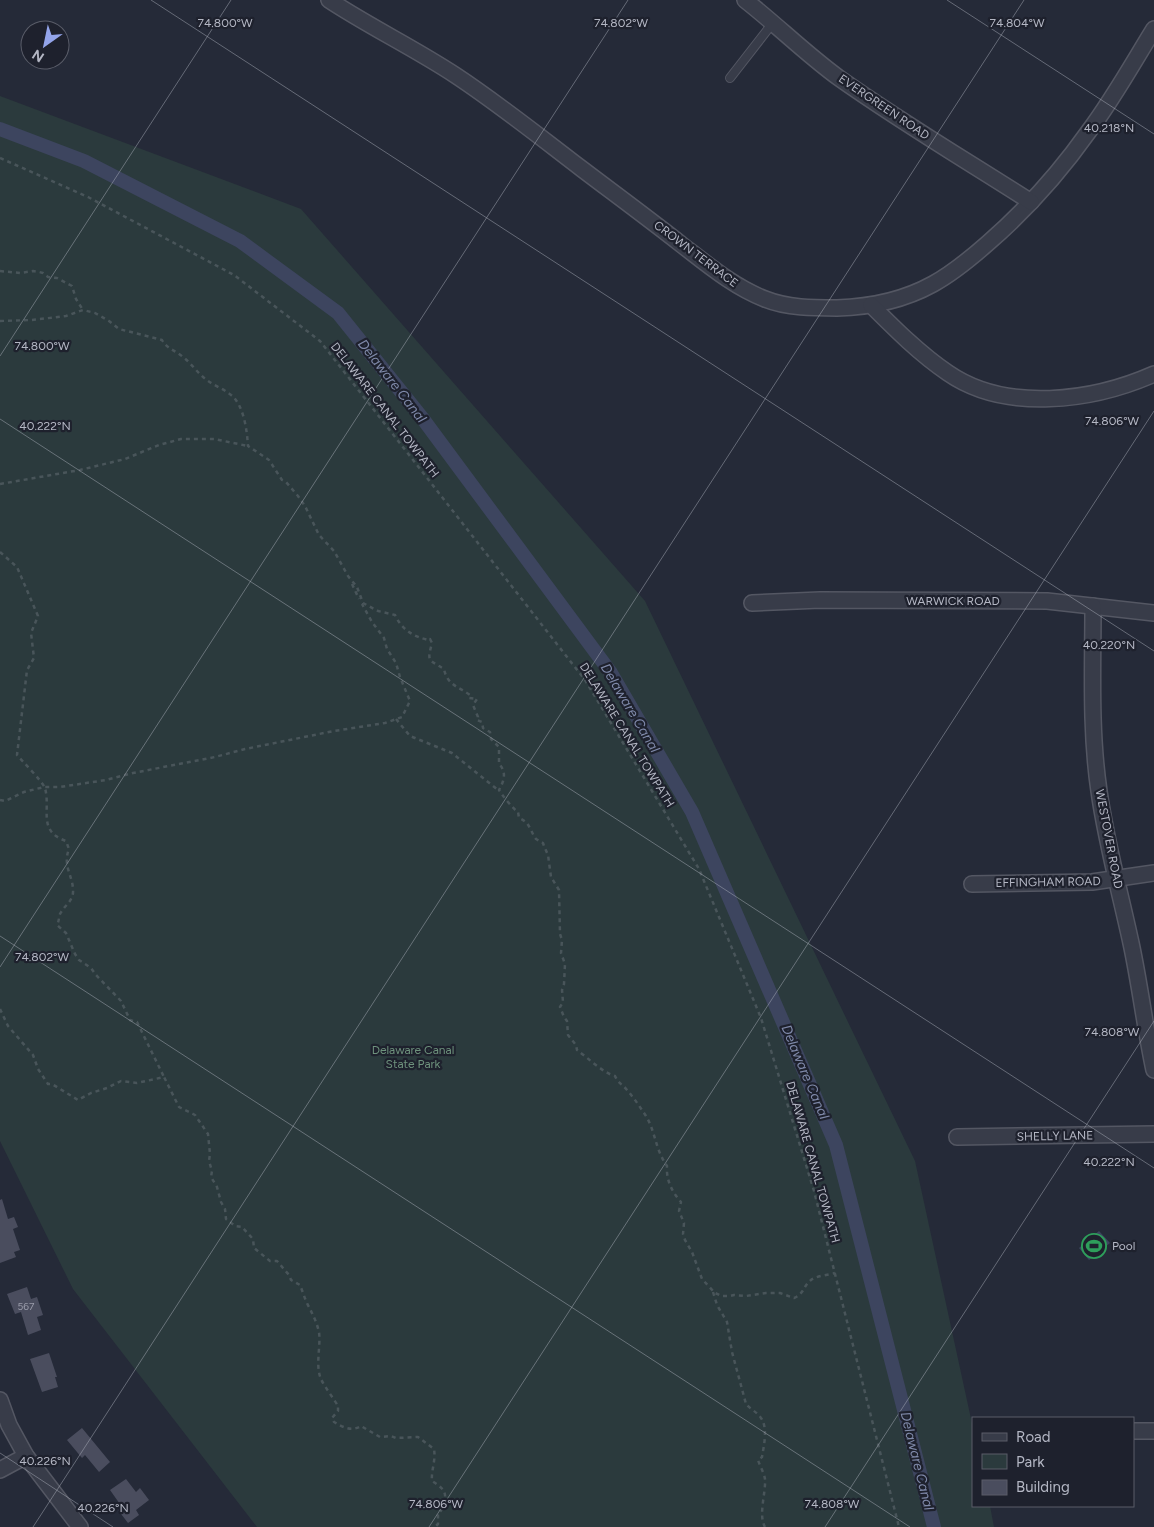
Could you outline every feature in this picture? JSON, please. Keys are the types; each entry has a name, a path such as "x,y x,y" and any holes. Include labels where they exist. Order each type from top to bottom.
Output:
{"street":[{"name":"CROWN TERRACE","path":"329,0 414,49 457,77 719,273 742,288 766,300 800,306 846,308 871,305 905,296 932,284 948,274 996,236 1031,202 1091,129 1154,29"},
{"name":"EVERGREEN ROAD","path":"745,0 800,48 840,78 918,131 1031,202"},
{"path":"871,305 920,351 949,374 990,392 1034,399 1078,396 1112,390 1154,374"},
{"name":"WARWICK ROAD","path":"752,603 820,600 1047,601 1154,613"},
{"name":"WESTOVER ROAD","path":"1093,606 1092,699 1099,791 1106,836 1136,969 1154,1070"},
{"name":"EFFINGHAM ROAD","path":"972,884 1092,882 1154,873"},
{"name":"SHELLY LANE","path":"957,1137 1154,1134"},
{"path":"0,1400 9,1425 26,1456 80,1527"},
{"path":"1134,1431 1154,1431"},
{"path":"0,1470 26,1456"}],"lane":[{"path":"730,78 772,24"}],"path":[{"name":"DELAWARE CANAL TOWPATH","path":"0,158 88,197 234,275 320,341 585,680 700,869 761,1018 814,1190 899,1527"},
{"path":"0,271 38,272 48,277 57,278 72,286 76,299 83,310"},
{"path":"0,321 66,316 83,310 95,313 119,329 162,340 166,347 178,353 207,380 232,395 241,409 248,437 248,446"},
{"path":"0,484 80,470 124,459 180,439 214,438 248,446 269,460 282,480 298,496 313,520 319,535 334,551 363,607 384,638 387,649 396,663 410,701 402,717 368,727 334,731 245,749 106,780 60,787 44,787 24,792 5,801 0,800"},
{"path":"0,552 17,567 38,616 31,633 34,658 27,670 17,756 44,787 48,828 57,838 66,841 69,849 65,858 72,893 70,902 60,914 60,921 57,925 66,933 79,960 91,968 120,1001 130,1020 138,1022 179,1107 195,1115 208,1134 210,1154 208,1161 212,1171 211,1178 217,1187 225,1209 226,1219 235,1226 242,1228 253,1239 254,1248 270,1261 277,1262 291,1280 300,1285 309,1308 313,1312 319,1334 320,1351 318,1363 321,1379 338,1406 338,1411 332,1418 334,1422 350,1429 357,1429 362,1426 380,1437 418,1437 434,1449 436,1457 431,1473 432,1481 446,1492 442,1511 438,1513 438,1524 435,1527"},
{"path":"348,576 357,587 363,603 378,611 395,615 402,628 416,638 430,639 432,643 429,654 434,664 444,669 451,683 470,695 469,698 477,699 473,705 478,717 477,720 482,722 483,728 490,732 491,739 499,747 499,764 504,775 503,783 499,790"},
{"path":"396,719 410,736 452,752 499,790 501,795 518,812 519,818 525,820 532,829 536,839 544,846 548,855 552,877 559,890 561,953 565,964 562,990 563,1002 560,1007 567,1020 568,1035 576,1045 577,1050 608,1074 615,1076 634,1099 650,1123 659,1154 668,1166 667,1174 670,1186 673,1188 675,1196 681,1202 679,1211 684,1223 683,1234 702,1279 715,1293 722,1296 746,1296 766,1293 788,1295 794,1298 802,1294 807,1284 814,1278 835,1273"},
{"path":"0,1008 8,1026 33,1055 38,1069 48,1084 52,1084 78,1100 121,1081 138,1083 164,1077"},
{"path":"712,1290 717,1305 727,1322 732,1352 746,1404 760,1417 765,1427 762,1457 758,1460 765,1477 763,1513 763,1524 765,1527"}],"green space":[{"name":"Delaware Canal State Park","path":"0,96 301,209 645,601 915,1161 972,1423 972,1507 990,1507 994,1527 257,1527 73,1289 0,1141"}],"water":[{"name":"Pool","path":"1099,1231 1110,1243 1089,1260 1079,1248"}],"building":[{"path":"2,1199 8,1219 14,1217 18,1227 13,1229 20,1250 14,1252 16,1257 0,1263 0,1200"},
{"path":"27,1287 31,1299 37,1297 43,1315 37,1317 41,1330 28,1335 21,1312 15,1314 7,1294"},
{"path":"49,1353 57,1377 55,1377 58,1387 42,1392 30,1359"},
{"path":"82,1428 110,1462 99,1472 85,1455 82,1458 67,1440"},
{"path":"126,1479 136,1492 140,1488 149,1500 136,1510 139,1515 128,1523 118,1510 122,1507 110,1490"}],"waterway":[{"name":"Delaware Canal","path":"0,129 84,161 240,241 338,313 423,419 611,673 692,812 836,1145 934,1527"}],"place":[{"name":"Pool","path":"1094,1246"}]}
